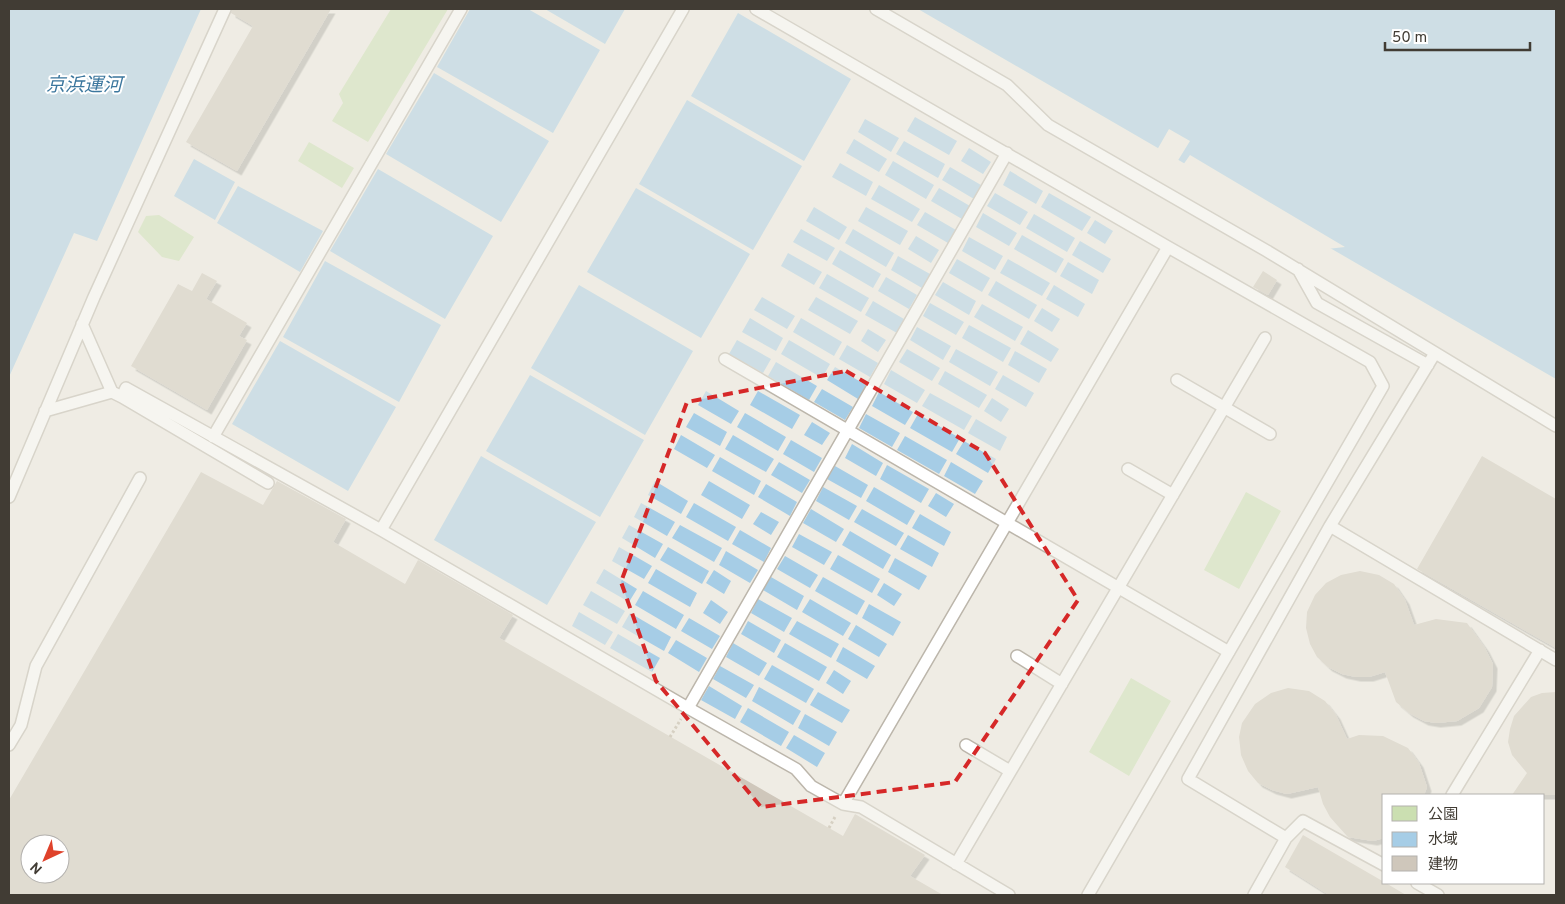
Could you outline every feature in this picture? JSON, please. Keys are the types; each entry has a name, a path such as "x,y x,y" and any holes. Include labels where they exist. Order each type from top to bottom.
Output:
{"lane":[{"path":"9,497 82,324 224,9"},
{"path":"213,437 461,9"},
{"path":"381,530 683,9"},
{"path":"756,9 1370,362 1383,386 1088,895"},
{"path":"876,9 1007,84 1048,125 1297,269 1556,426"},
{"path":"688,708 1008,153"},
{"path":"843,804 1168,247"},
{"path":"1297,269 1317,303 1428,365"},
{"path":"82,324 117,394 268,483"},
{"path":"956,864 1265,338"},
{"path":"1286,838 1188,779 1330,526 1435,352"},
{"path":"726,359 1229,652"},
{"path":"1177,380 1270,434"},
{"path":"45,411 117,394 126,388 381,530 796,769 811,786 843,804 861,807 1009,895"},
{"path":"1128,469 1173,495"},
{"path":"9,745 21,725 36,666 140,478"},
{"path":"1330,526 1556,660"},
{"path":"1453,794 1540,650"},
{"path":"1017,656 1062,684"},
{"path":"966,745 1010,771"},
{"path":"1254,895 1286,838 1303,821 1382,863"},
{"path":"1419,884 1438,895"}],"highlighted area":[{"path":"846,371 985,453 1078,600 955,782 761,807 656,681 621,582 687,402"}],"green space":[{"path":"391,9 448,9 368,142 332,121 343,103 339,94"},
{"path":"309,142 354,168 342,188 298,161"},
{"path":"159,215 194,237 179,261 162,257 138,232 146,216"},
{"path":"1246,492 1281,511 1239,589 1204,570"},
{"path":"1131,678 1171,701 1129,776 1089,752"}],"water":[{"name":"京浜運河","path":"9,9 201,9 97,241 74,233 9,377"},
{"path":"470,9 528,9 600,50 553,133 437,67"},
{"path":"545,9 625,9 605,44"},
{"path":"918,9 1556,9 1556,379"},
{"path":"738,13 851,79 804,161 691,96"},
{"path":"434,73 549,141 501,222 386,154"},
{"path":"687,100 802,166 753,250 639,184"},
{"path":"915,117 957,141 949,155 907,131"},
{"path":"865,119 899,138 891,152 858,132"},
{"path":"854,139 887,159 879,172 846,153"},
{"path":"904,141 945,164 938,178 896,154"},
{"path":"969,148 991,162 983,174 961,161"},
{"path":"194,159 235,182 215,220 174,196"},
{"path":"893,161 934,185 926,199 885,175"},
{"path":"840,163 873,182 866,196 832,177"},
{"path":"950,167 981,185 974,199 942,180"},
{"path":"378,169 493,236 445,319 330,251"},
{"path":"1010,171 1043,191 1036,204 1003,185"},
{"path":"879,185 920,209 912,222 871,199"},
{"path":"238,186 323,231 300,272 217,223"},
{"path":"636,188 750,254 701,338 587,272"},
{"path":"939,188 970,206 962,219 931,201"},
{"path":"995,193 1028,212 1020,225 987,206"},
{"path":"1049,193 1091,217 1082,231 1041,207"},
{"path":"814,207 847,227 839,240 806,221"},
{"path":"866,207 908,231 900,245 858,221"},
{"path":"925,212 956,230 948,243 917,225"},
{"path":"983,213 1017,233 1009,246 976,227"},
{"path":"1034,214 1075,238 1067,252 1026,228"},
{"path":"1095,220 1113,231 1105,244 1087,233"},
{"path":"801,229 835,248 827,261 793,242"},
{"path":"853,229 894,253 886,267 845,243"},
{"path":"1022,235 1064,259 1056,273 1014,249"},
{"path":"916,236 939,250 931,263 908,249"},
{"path":"969,237 1003,256 995,270 962,251"},
{"path":"1080,241 1111,259 1103,273 1072,255"},
{"path":"840,250 881,274 873,288 832,264"},
{"path":"788,253 822,272 814,285 781,266"},
{"path":"898,256 930,274 922,288 891,270"},
{"path":"957,259 990,278 982,292 949,273"},
{"path":"1008,259 1050,283 1042,296 1000,273"},
{"path":"325,261 441,325 399,402 283,337"},
{"path":"1068,262 1099,280 1092,294 1060,276"},
{"path":"827,274 869,298 861,312 819,288"},
{"path":"886,277 917,295 909,309 878,291"},
{"path":"996,281 1037,305 1029,319 988,295"},
{"path":"943,282 976,301 969,315 935,295"},
{"path":"579,285 693,351 645,435 531,368"},
{"path":"1054,285 1085,304 1078,317 1046,299"},
{"path":"762,297 795,316 787,329 754,310"},
{"path":"816,297 858,321 850,334 808,310"},
{"path":"873,301 904,319 897,333 865,315"},
{"path":"930,303 964,322 956,335 923,316"},
{"path":"982,304 1023,327 1015,341 974,317"},
{"path":"1042,308 1060,319 1052,332 1034,321"},
{"path":"750,318 783,338 776,351 742,332"},
{"path":"801,318 842,342 834,356 793,332"},
{"path":"969,325 1011,348 1003,362 962,338"},
{"path":"917,327 951,346 943,360 910,340"},
{"path":"868,329 886,340 878,352 861,341"},
{"path":"1028,330 1059,349 1051,362 1020,344"},
{"path":"737,340 771,359 763,373 729,354"},
{"path":"789,340 830,364 822,378 781,354"},
{"path":"280,341 396,407 348,491 232,424"},
{"path":"847,345 878,363 870,377 839,359"},
{"path":"907,349 940,368 932,381 899,362"},
{"path":"956,349 998,372 990,386 949,362"},
{"path":"1015,351 1047,369 1039,383 1008,365"},
{"path":"776,362 817,386 809,400 768,376"},
{"path":"835,367 866,385 858,399 827,380"},
{"path":"891,370 925,390 917,403 884,384"},
{"path":"945,371 987,395 979,408 938,384"},
{"path":"530,375 644,440 600,517 486,451"},
{"path":"1003,375 1034,393 1026,407 995,389"},
{"path":"822,389 853,407 845,420 814,402"},
{"path":"706,391 739,411 731,424 698,405"},
{"path":"758,391 800,415 792,429 750,405"},
{"path":"879,392 913,412 905,425 872,406"},
{"path":"930,393 972,416 964,430 922,406"},
{"path":"992,398 1009,409 1001,422 984,411"},
{"path":"694,413 727,432 720,446 686,427"},
{"path":"745,413 786,437 778,451 737,427"},
{"path":"866,414 900,433 892,447 859,428"},
{"path":"918,414 960,438 952,452 910,428"},
{"path":"976,419 1007,437 1000,451 968,433"},
{"path":"812,422 830,433 822,445 804,435"},
{"path":"681,435 715,455 707,468 674,449"},
{"path":"733,435 774,459 766,472 725,449"},
{"path":"905,436 947,460 939,474 897,450"},
{"path":"791,440 822,458 814,472 783,454"},
{"path":"964,441 996,459 988,473 956,454"},
{"path":"852,444 883,463 876,476 845,458"},
{"path":"481,456 596,522 547,605 434,540"},
{"path":"720,457 761,481 754,495 712,471"},
{"path":"779,462 810,480 802,493 771,475"},
{"path":"951,462 983,481 975,494 944,476"},
{"path":"887,465 929,489 921,503 880,479"},
{"path":"835,466 868,485 861,498 827,479"},
{"path":"655,481 688,501 681,514 648,495"},
{"path":"709,481 750,505 742,519 701,495"},
{"path":"766,484 797,502 790,516 758,497"},
{"path":"823,487 857,506 849,520 816,501"},
{"path":"874,487 915,511 907,525 866,501"},
{"path":"936,493 954,504 946,517 928,506"},
{"path":"641,503 675,522 667,536 634,517"},
{"path":"694,503 736,527 728,541 686,517"},
{"path":"811,509 844,529 836,542 803,523"},
{"path":"862,509 904,533 896,546 854,522"},
{"path":"761,512 779,522 771,535 753,524"},
{"path":"920,514 951,532 944,546 912,528"},
{"path":"629,525 663,544 655,558 622,538"},
{"path":"680,525 722,548 714,562 672,538"},
{"path":"740,530 771,548 764,562 732,544"},
{"path":"850,531 891,555 883,569 842,545"},
{"path":"799,534 832,552 824,565 792,547"},
{"path":"908,535 939,553 932,567 900,549"},
{"path":"619,547 652,566 644,579 612,561"},
{"path":"668,547 709,571 702,584 660,560"},
{"path":"726,551 758,570 750,583 719,565"},
{"path":"838,555 880,579 872,593 830,569"},
{"path":"785,556 818,575 810,588 777,569"},
{"path":"895,558 927,576 919,590 888,572"},
{"path":"604,569 637,589 629,602 596,583"},
{"path":"656,569 697,593 690,607 648,583"},
{"path":"714,570 731,581 724,594 706,583"},
{"path":"771,577 804,596 797,610 763,590"},
{"path":"823,577 865,601 857,615 815,591"},
{"path":"884,583 902,594 894,606 877,595"},
{"path":"591,591 625,611 617,624 583,605"},
{"path":"643,591 684,615 676,629 635,605"},
{"path":"758,599 792,618 784,632 751,613"},
{"path":"810,599 851,623 843,636 802,612"},
{"path":"711,600 728,612 720,624 703,613"},
{"path":"869,604 901,622 893,636 862,618"},
{"path":"579,612 613,632 605,645 572,626"},
{"path":"630,613 671,637 664,651 622,627"},
{"path":"689,618 720,636 712,649 681,631"},
{"path":"748,621 781,640 774,653 741,634"},
{"path":"797,621 839,644 831,658 789,634"},
{"path":"856,625 887,644 879,657 848,639"},
{"path":"618,634 660,658 652,672 610,648"},
{"path":"676,640 707,658 699,672 668,653"},
{"path":"733,643 767,663 759,676 726,657"},
{"path":"785,643 827,667 819,681 777,657"},
{"path":"843,647 875,666 867,679 836,661"},
{"path":"772,665 814,689 806,703 764,679"},
{"path":"720,666 754,685 746,698 713,679"},
{"path":"834,670 851,681 843,694 826,683"},
{"path":"709,686 742,706 735,719 701,700"},
{"path":"759,687 801,711 793,725 752,701"},
{"path":"818,692 850,710 842,723 810,705"},
{"path":"748,708 789,732 781,746 740,722"},
{"path":"805,714 837,732 829,746 798,728"},
{"path":"794,735 825,753 817,767 786,748"}],"pier":[{"path":"1169,129 1190,141 1177,162 1157,150"},
{"path":"1190,155 1345,247 1327,249 1183,165"}],"building":[{"path":"232,9 331,9 237,171 186,142 253,26 231,13"},
{"path":"1263,271 1277,280 1268,295 1253,287"},
{"path":"202,273 217,281 206,299 247,323 239,336 247,340 207,410 131,366 178,284 192,291"},
{"path":"1482,456 1556,499 1556,648 1417,569"},
{"path":"201,472 263,505 277,481 346,519 333,542 405,584 418,560 513,615 499,638 843,836 855,814 925,855 910,876 943,895 9,895 9,800"},
{"path":"1360,571 1379,575 1394,584 1405,600 1414,625 1436,619 1467,623 1485,648 1493,664 1492,687 1479,708 1457,721 1436,723 1424,721 1409,713 1396,702 1385,672 1369,677 1342,674 1328,667 1317,657 1310,644 1306,628 1307,612 1315,595 1326,583 1341,575"},
{"path":"1288,688 1309,691 1325,701 1336,715 1347,739 1359,735 1383,736 1408,748 1419,763 1427,787 1424,794 1382,794 1382,839 1373,841 1348,837 1330,817 1323,804 1318,787 1287,794 1272,790 1258,783 1248,771 1241,755 1239,737 1242,723 1255,704 1271,693"},
{"path":"1556,692 1556,795 1513,794 1527,773 1512,755 1508,742 1510,729 1514,716 1531,697 1542,693"},
{"path":"1303,835 1382,881 1382,884 1387,884 1406,895 1329,895 1285,867"}]}
